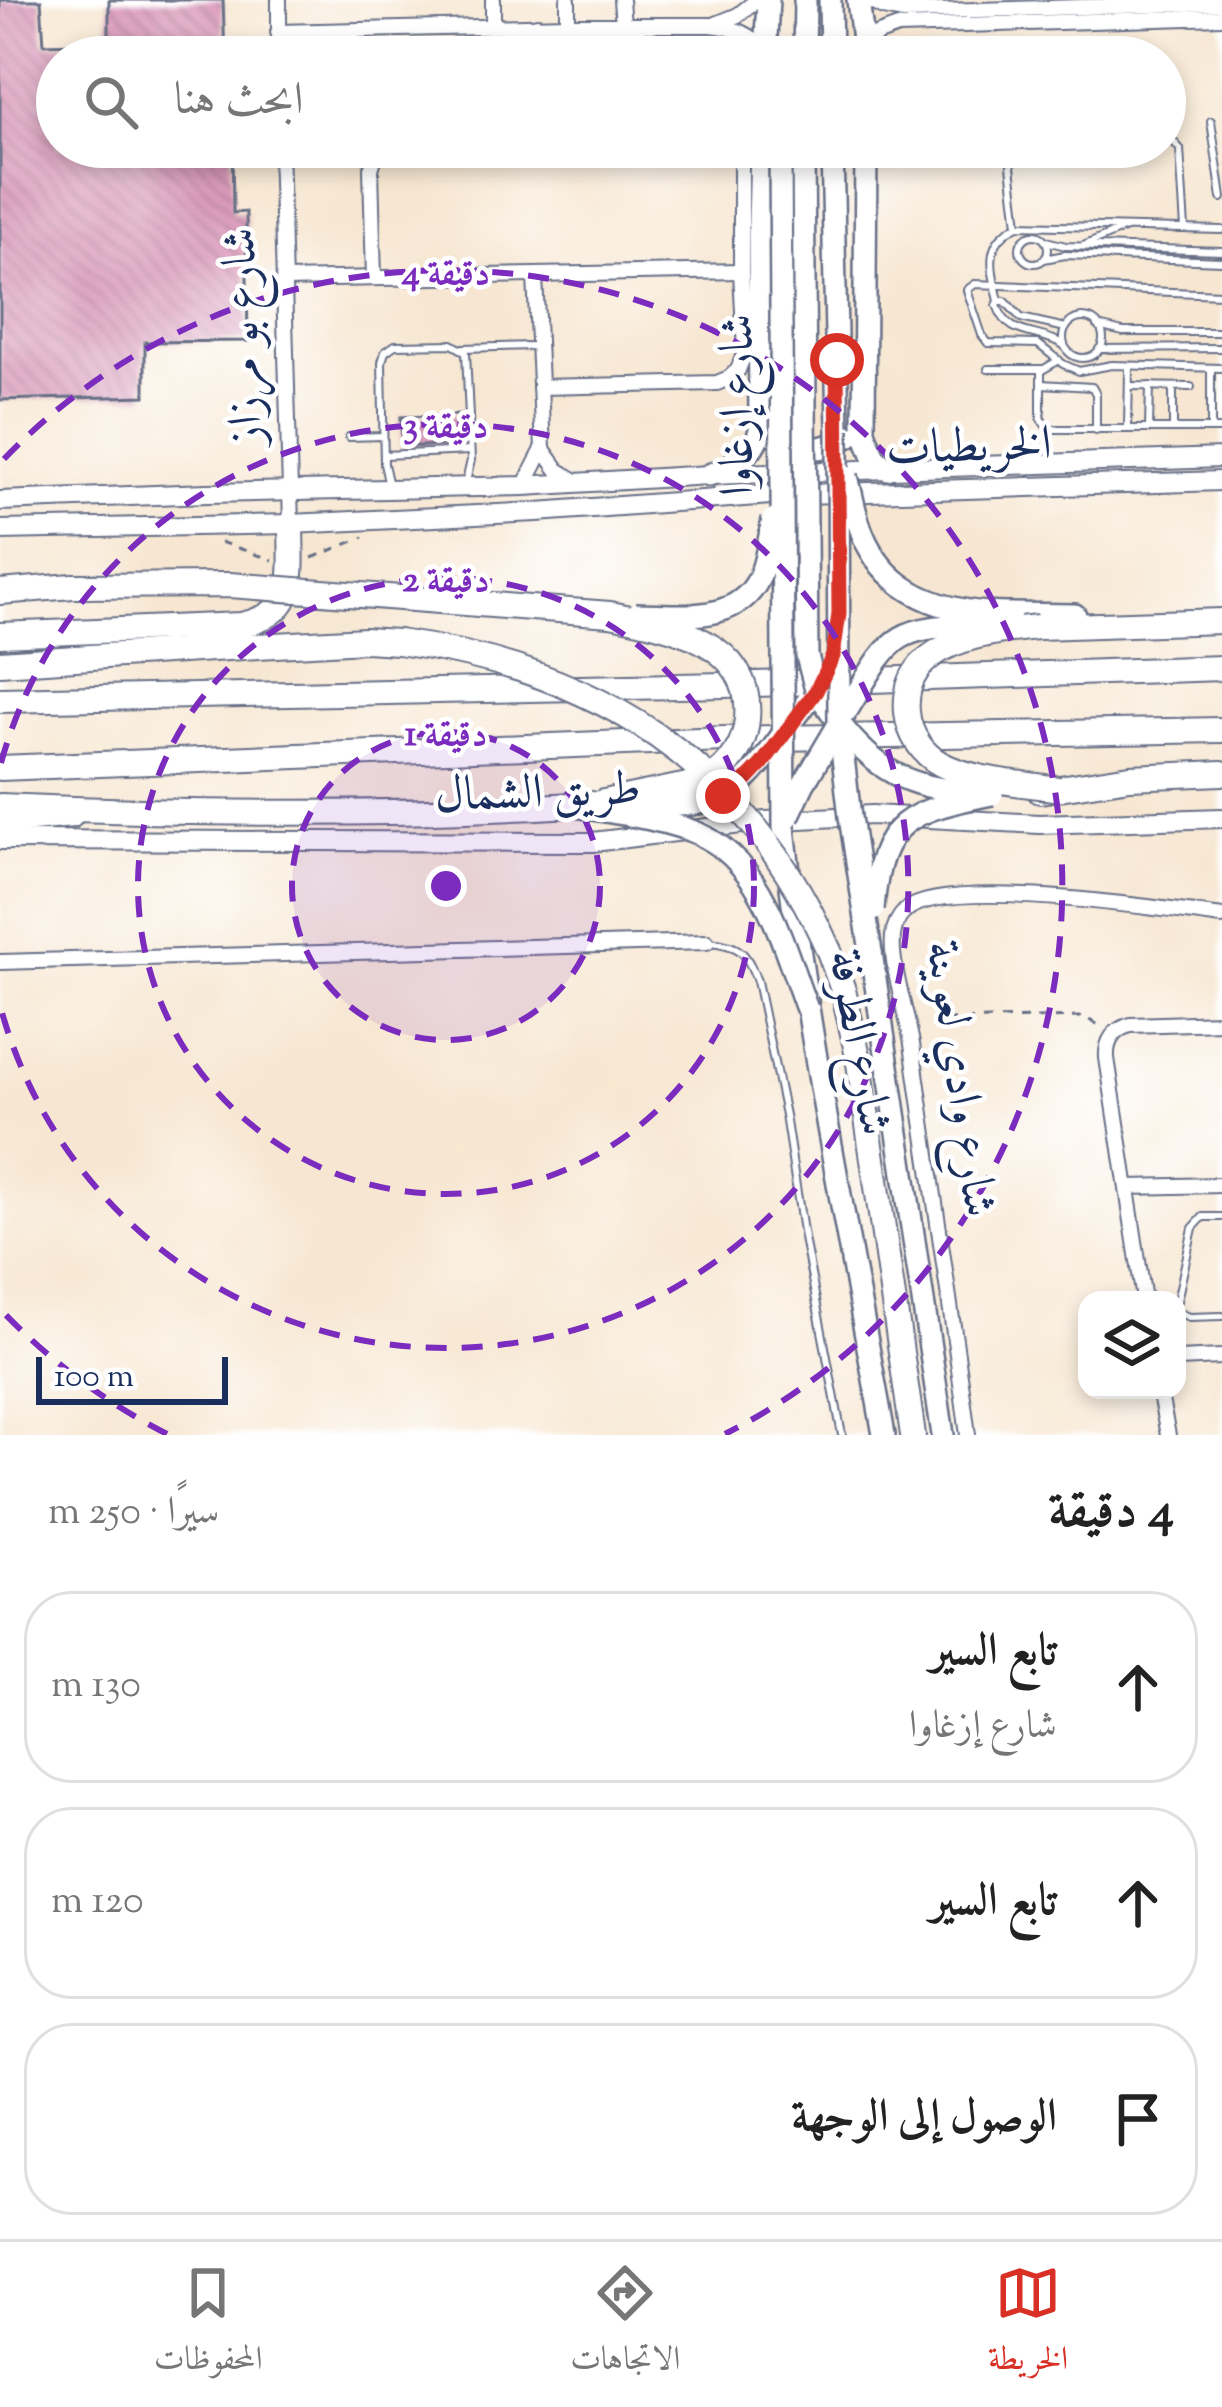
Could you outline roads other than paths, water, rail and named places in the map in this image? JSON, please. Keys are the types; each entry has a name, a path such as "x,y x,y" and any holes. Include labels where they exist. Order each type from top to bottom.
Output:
{"highway":[{"path":"0,635 241,625 267,618 288,590 291,524"},
{"path":"0,806 145,813 378,812 598,803 708,781 741,747 748,715 739,677 712,647 671,628 610,614 230,585 8,590"},
{"path":"1059,789 946,766 919,745 907,699 922,664 975,635 1108,621 1222,621"},
{"path":"0,663 365,640 455,650 549,678 611,707 701,771 776,853 829,951 853,1027 913,1435"},
{"path":"0,700 725,685 1222,668"},
{"name":"طريق الشمال","path":"0,768 724,739 1222,730"},
{"path":"992,794 1130,777 1222,773"}],"main road":[{"path":"768,0 769,36"},
{"path":"773,36 778,0"},
{"path":"804,36 805,0"},
{"path":"830,0 831,36"},
{"path":"857,0 861,36"},
{"path":"709,475 753,448 760,430 760,168"},
{"name":"شارع إزغاوا","path":"780,168 784,662"},
{"path":"803,168 807,656 816,691 860,748 902,779 930,788 992,794"},
{"name":"شارع إزغاوا","path":"832,168 839,724"},
{"path":"866,168 864,431 869,449 888,469"},
{"path":"760,414 781,442 810,449 847,438 865,415"},
{"path":"838,429 866,542 883,568 907,589 968,612 1108,621"},
{"name":"الخريطيات","path":"0,501 1222,458"},
{"path":"610,614 711,614 742,601 762,572 782,478"},
{"name":"الخريطيات","path":"0,530 291,524 791,494 1222,481"},
{"path":"598,803 688,805 740,787 816,691 833,656 839,614"},
{"path":"784,828 802,784 884,652 899,638 943,626 1038,627"},
{"name":"شارع الطرفة","path":"784,662 784,828 795,926 884,1435"},
{"name":"شارع الطرفة","path":"839,724 943,1435"},
{"path":"871,952 877,869 894,834 929,809 992,794"},
{"path":"570,805 686,830 728,852 764,901 808,1009"},
{"path":"0,825 145,813"},
{"name":"طريق الشمال","path":"0,840 592,842 766,821 872,815 1039,824 1218,816"}],"street":[{"path":"278,36 279,0"},
{"path":"493,0 494,26"},
{"path":"568,0 568,25"},
{"path":"621,0 623,25"},
{"path":"711,25 739,15 757,0"},
{"path":"867,0 928,18"},
{"path":"875,36 928,18 1222,3"},
{"path":"1057,10 1222,17"},
{"path":"537,25 537,36"},
{"path":"278,32 711,25 734,28 745,36"},
{"name":"شارع بو مرزاز","path":"280,168 291,524"},
{"path":"371,168 374,278"},
{"path":"539,387 717,382 738,370 745,352 741,168"},
{"path":"283,280 741,271"},
{"path":"524,486 543,449 535,276"},
{"path":"543,449 558,470 580,483"},
{"name":"شارع وادي لعوينة","path":"968,1435 910,1034 894,956 895,926 913,906 944,896 1017,896 1222,916"},
{"path":"0,962 706,942"},
{"path":"1143,1291 1107,1058 1110,1039 1131,1024 1222,1022"},
{"path":"1126,1187 1222,1185"},
{"path":"1186,1359 1222,1357"},
{"path":"1161,1399 1168,1435"}],"lane":[{"path":"1210,121 1222,199"},
{"path":"1011,168 1018,225"},
{"path":"1181,168 1185,229"},
{"path":"1222,230 1018,225 1003,234 992,258 998,308 1009,326 1054,339 1072,355 1083,358 1099,349 1222,347"},
{"path":"1081,247 1130,227"},
{"path":"1222,251 1060,246 1033,235 1020,248 1030,263 1065,255 1222,261"},
{"path":"1044,259 1046,241"},
{"path":"1222,294 975,284 968,290 984,339 992,344 1038,344 1079,371 1104,366 1222,368"},
{"path":"999,301 1006,301 1021,318 1066,328 1082,318 1123,332 1222,332"},
{"path":"1098,326 1099,349"},
{"path":"1064,345 1066,328"},
{"path":"391,489 383,436 385,352 395,345 538,346"},
{"path":"1184,347 1184,368"},
{"path":"463,348 468,356 470,452 465,486"},
{"path":"988,369 1040,370 1059,360"},
{"path":"1128,429 1129,368"},
{"path":"1211,368 1211,429"},
{"path":"1040,370 1044,427 1222,430"},
{"path":"1041,384 1092,387 1096,430"},
{"path":"1129,386 1191,387"},
{"path":"1149,428 1150,386"},
{"path":"1211,386 1222,387"},
{"path":"1173,387 1173,429"},
{"path":"349,436 383,436"},
{"path":"384,455 470,452"},
{"path":"706,942 740,950 757,981 842,1435"},
{"path":"1179,1291 1195,1223 1208,1216 1222,1217"},
{"path":"1186,1316 1222,1316"}]}
